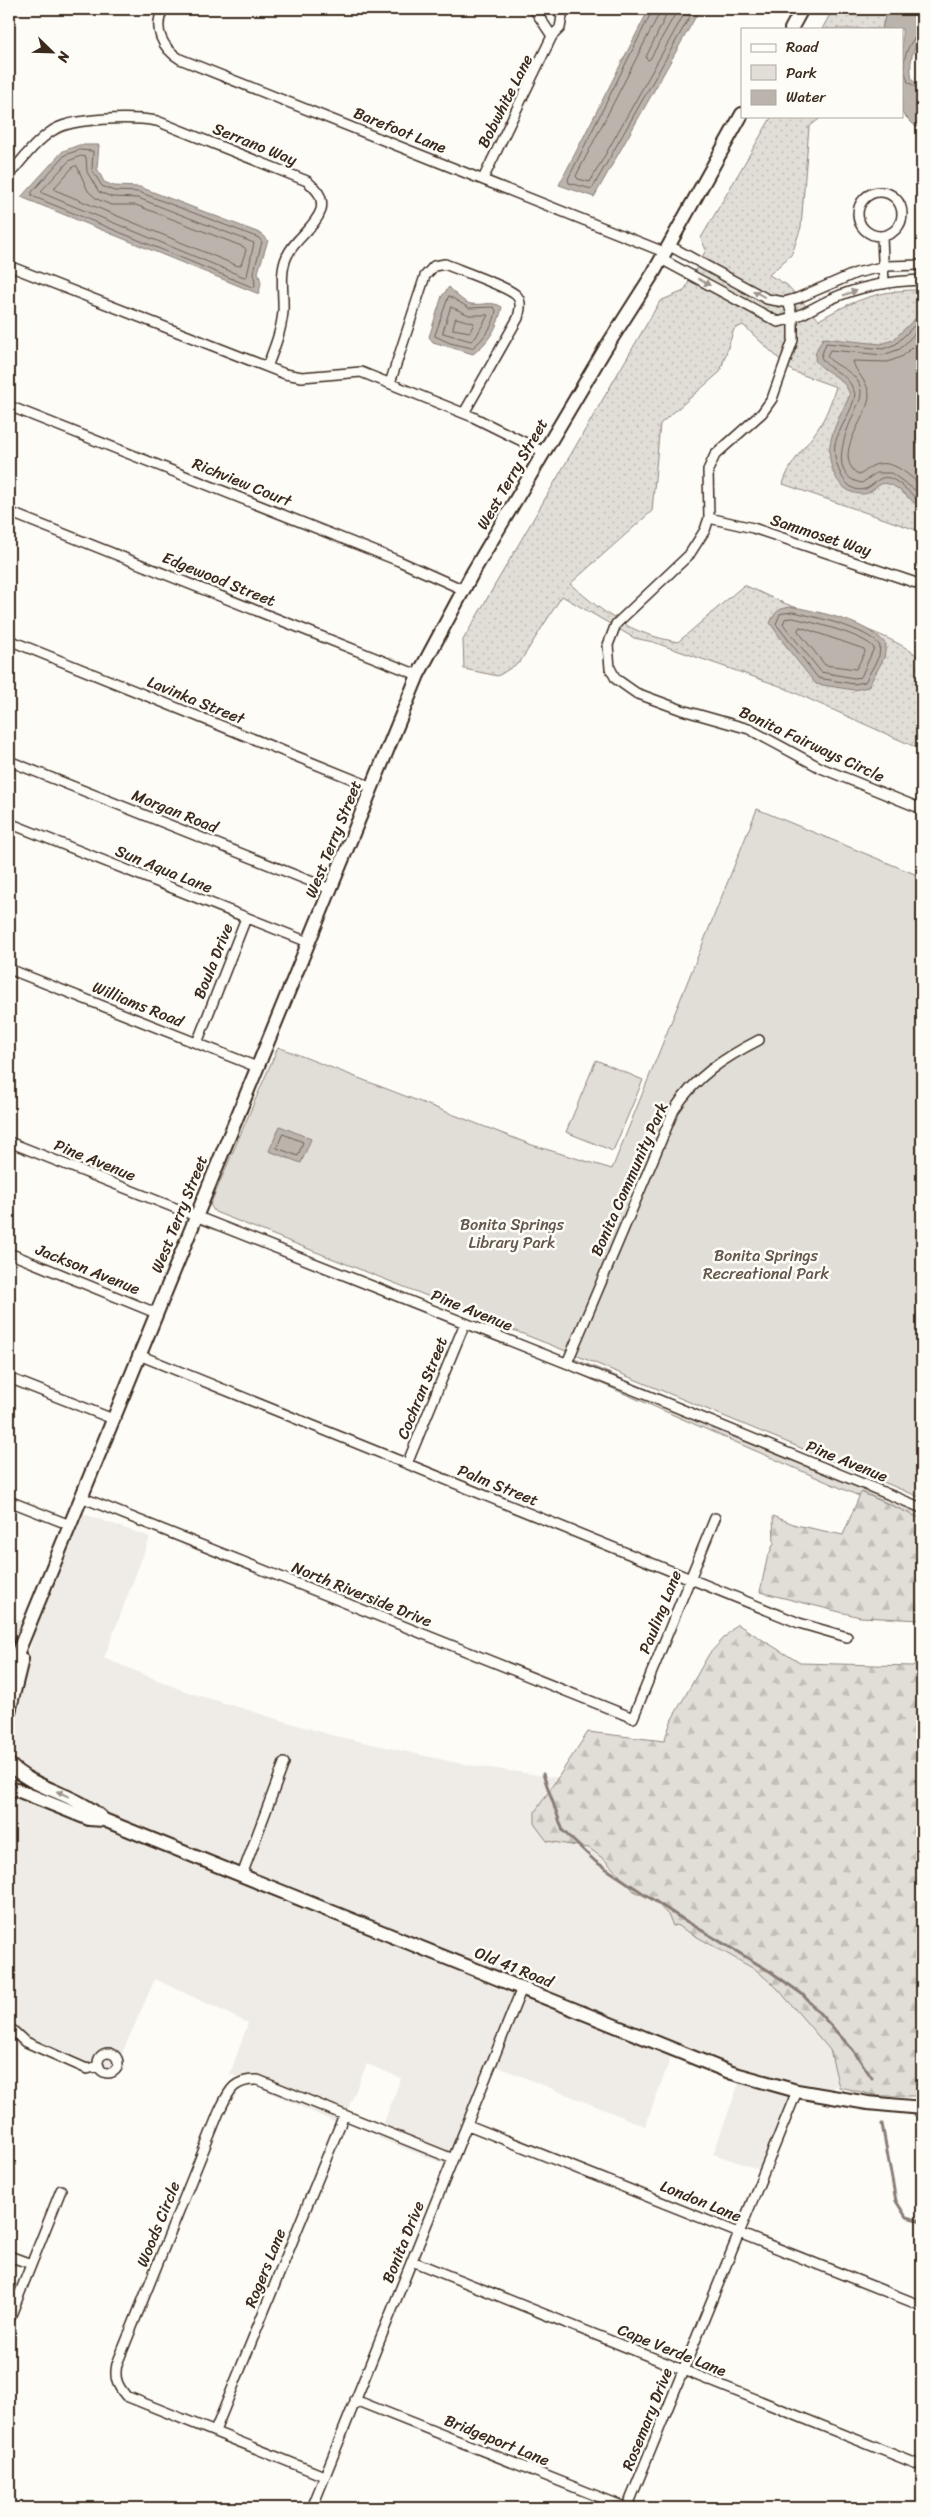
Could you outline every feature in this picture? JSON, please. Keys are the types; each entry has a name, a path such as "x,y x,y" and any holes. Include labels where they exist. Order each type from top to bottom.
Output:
{"street":[{"name":"Barefoot Lane","path":"163,9 158,22 160,35 168,49 180,59 664,252"},
{"name":"Bobwhite Lane","path":"483,179 552,36 560,28 562,16 556,9"},
{"path":"792,28 802,9"},
{"path":"535,10 552,36"},
{"name":"West Terry Street","path":"9,1674 418,675 464,590 664,252 741,116"},
{"name":"Serrano Way","path":"9,175 52,131 66,124 135,118 157,121 307,181 318,190 321,198 321,208 317,218 286,257 279,337 266,367"},
{"path":"878,192 890,194 896,199 902,214 897,227 882,236 872,234 864,229 859,220 858,211 861,202 871,194 878,192"},
{"path":"882,236 884,284"},
{"path":"664,252 767,298 788,301 836,280 884,267 922,265"},
{"path":"664,252 778,322 793,319 832,299 866,287 922,280"},
{"path":"390,383 425,276 434,266 445,264 512,291 520,302 521,310 518,318 464,413"},
{"path":"9,266 266,367 302,377 361,372 464,413 544,452"},
{"name":"Bonita Fairways Circle","path":"788,301 793,319 793,340 772,399 762,413 715,455 708,470 709,518 698,543 689,555 616,624 608,645 608,656 616,679 636,693 660,703 749,729 821,768 922,809"},
{"name":"Richview Court","path":"9,406 380,553 464,590"},
{"name":"Edgewood Street","path":"9,512 418,675"},
{"name":"Sammoset Way","path":"709,518 752,528 922,585"},
{"name":"Lavinka Street","path":"9,640 372,787"},
{"name":"Morgan Road","path":"9,761 330,889"},
{"name":"Sun Aqua Lane","path":"9,823 308,942"},
{"name":"Boula Drive","path":"196,1043 246,918"},
{"name":"Williams Road","path":"9,969 256,1067"},
{"name":"Bonita Community Park","path":"567,1363 674,1110 682,1097 703,1074 721,1060 759,1040"},
{"name":"Pine Avenue","path":"9,1142 567,1363 922,1508"},
{"name":"Jackson Avenue","path":"9,1253 156,1312"},
{"name":"Cochran Street","path":"407,1464 465,1323"},
{"name":"Palm Street","path":"139,1356 799,1623 847,1637"},
{"path":"9,1378 113,1419"},
{"name":"North Riverside Drive","path":"81,1497 633,1718"},
{"path":"9,1501 70,1524"},
{"name":"Pauling Lane","path":"633,1718 715,1518"},
{"name":"West Terry Street","path":"9,1712 32,1616"},
{"path":"242,1875 284,1763"},
{"name":"Old 41 Road","path":"9,1764 15,1771 91,1807 104,1820"},
{"name":"Old 41 Road","path":"9,1790 17,1790 89,1820 104,1820 732,2073 797,2091 868,2103 922,2108"},
{"name":"Bonita Drive","path":"312,2508 522,1988"},
{"path":"9,2027 24,2041 87,2069 99,2066"},
{"name":"Woods Circle","path":"324,2476 126,2396 118,2387 115,2376 117,2364 215,2121 228,2092 236,2084 247,2080 258,2080 453,2159"},
{"name":"Rosemary Drive","path":"627,2508 797,2091"},
{"name":"Rogers Lane","path":"215,2431 344,2116"},
{"name":"London Lane","path":"468,2125 922,2306"},
{"path":"9,2320 61,2190"},
{"path":"9,2256 31,2264"},
{"name":"Cape Verde Lane","path":"412,2261 922,2466"},
{"name":"Bridgeport Lane","path":"355,2400 627,2508"}],"shaded area":[{"path":"81,1513 150,1537 104,1658 184,1691 331,1735 462,1764 559,1778 554,1786 547,1841 589,1848 605,1860 634,1891 656,1902 669,1916 673,1926 676,1924 756,1970 778,1989 830,2050 838,2085 824,2091 798,2086 734,2068 109,1816 93,1802 19,1767 9,1756 9,1737 17,1699 38,1618"},
{"path":"9,1616 24,1622 9,1659"},
{"path":"9,1795 16,1795 106,1826 731,2078 804,2098 790,2102 764,2171 713,2154 739,2083 671,2057 645,2126 491,2064 450,2166 378,2138 401,2078 367,2064 341,2125 230,2074 248,2023 155,1979 111,2078 9,2035"}],"green space":[{"path":"833,9 891,9 885,17 882,28 823,28"},
{"path":"771,118 820,118 809,127 801,227 792,254 769,275 787,285 819,320 856,301 869,297 894,291 922,290 922,532 783,484 793,462 823,420 836,387 792,371 743,325 734,329 720,372 660,424 652,511 570,584 607,614 632,628 645,634 678,642 744,585 788,605 877,633 908,649 922,659 922,750 780,686 653,642 634,638 562,596 520,662 498,676 464,669 463,640 660,301 684,291 706,250 701,238"},
{"name":"Bonita Springs Recreational Park","path":"757,809 922,877 922,1498 561,1349 215,1212 210,1205 278,1047 532,1145 612,1169"},
{"path":"596,1060 643,1080 613,1151 566,1132"},
{"path":"565,1355 922,1503 922,1519 862,1492 859,1496 561,1366"},
{"path":"861,1492 922,1519 922,1620 860,1617 760,1592 767,1559 774,1543 773,1516 796,1525 843,1535"},
{"path":"737,1624 800,1663 912,1666 922,1660 922,2096 878,2096 839,2087 830,2050 778,1989 756,1970 676,1925 673,1926 669,1916 656,1902 634,1891 605,1860 589,1848 547,1841 535,1825 535,1812 588,1732 664,1741 672,1719 709,1654"}],"water":[{"path":"649,9 700,9 594,197 559,185"},
{"path":"891,9 922,9 922,37 913,52 911,68 912,80 922,88 922,133 904,115 904,28 882,28 885,17"},
{"path":"79,145 99,145 97,168 104,182 114,186 140,187 262,234 268,240 258,272 261,282 259,294 21,197 63,151"},
{"path":"449,287 468,303 494,304 502,307 492,334 473,354 433,342 429,337 442,296"},
{"path":"922,312 922,509 901,491 889,484 881,484 866,494 862,494 854,493 841,484 832,470 830,445 835,426 850,395 839,379 815,360 816,351 823,338 881,344 893,340"},
{"path":"794,607 843,619 867,629 886,644 884,658 868,687 854,690 816,684 770,623 779,610"},
{"path":"280,1126 311,1139 301,1163 269,1151"}],"waterway":[{"path":"543,1774 563,1831 596,1862 676,1915 771,1972 802,1994 853,2050 872,2078"},
{"path":"882,2124 896,2201 906,2217 922,2221"}],"park label":[{"name":"Bonita Springs Library Park","path":"512,1233"}]}
